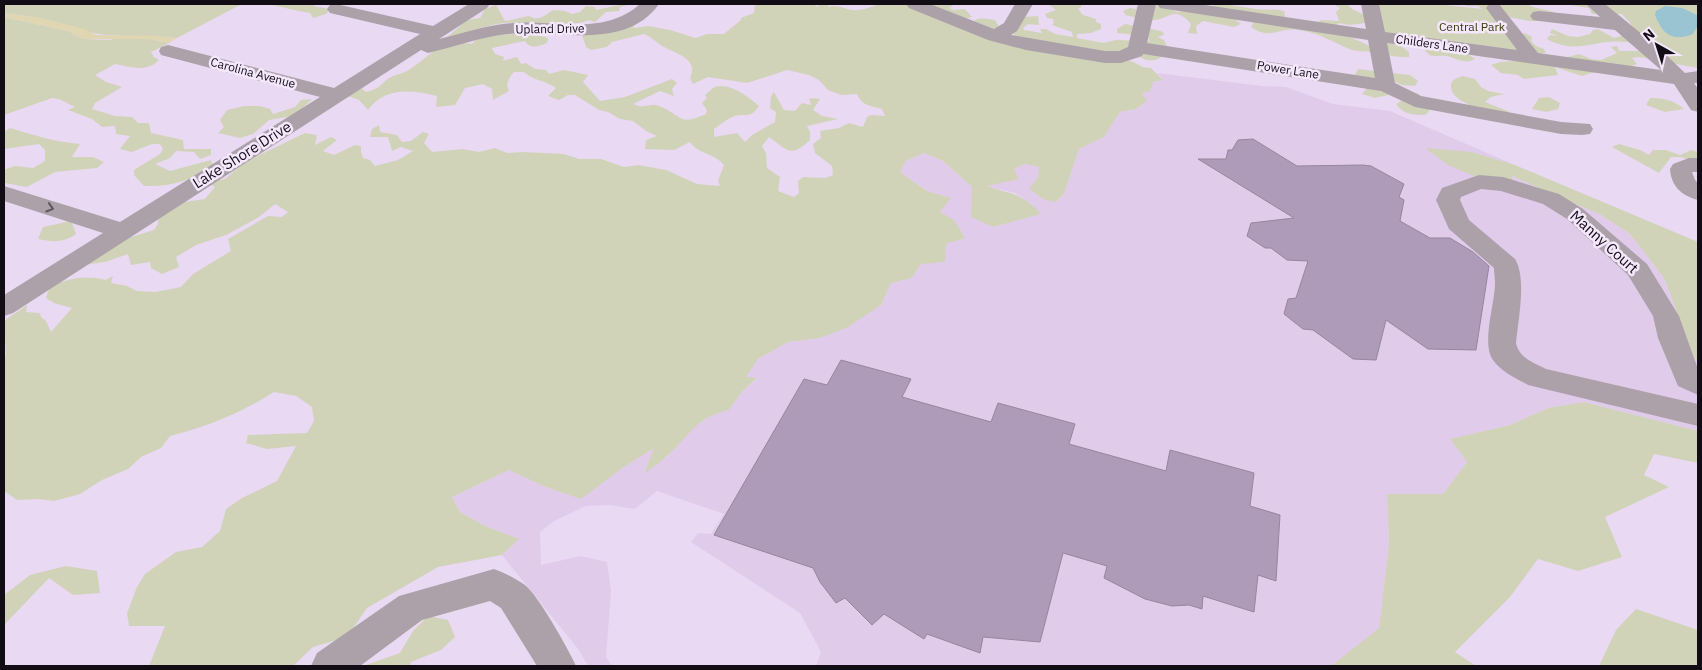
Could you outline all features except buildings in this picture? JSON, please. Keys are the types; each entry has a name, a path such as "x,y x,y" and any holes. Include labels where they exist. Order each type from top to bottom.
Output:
{"street":[{"name":"Lake Shore Drive","path":"4,307 481,4"},
{"name":"Upland Drive","path":"415,46 429,47 514,28 569,31 610,26 632,20 650,4"},
{"path":"915,4 995,36 1026,44 1121,58 1135,52 1147,4"},
{"path":"995,36 1011,27 1024,4"},
{"name":"Childers Lane","path":"1166,4 1376,36 1690,78"},
{"path":"1370,4 1386,86"},
{"path":"1595,4 1690,78 1698,106"},
{"path":"1496,8 1532,58"},
{"path":"336,9 437,33"},
{"path":"1539,16 1620,25"},
{"name":"Power Lane","path":"1137,47 1386,86 1415,101 1561,128 1582,129"},
{"name":"Carolina Avenue","path":"168,51 337,95"},
{"path":"1698,165 1689,165 1680,169 1681,178 1686,186 1698,193"},
{"name":"Manny Court","path":"1691,414 1538,378 1515,365 1504,354 1502,343 1508,283 1506,265 1458,224 1448,200 1450,193 1479,182 1503,184 1551,199 1575,214 1638,270 1666,316 1672,338 1693,381"},
{"path":"4,193 123,231"},
{"path":"1691,414 1693,381"},
{"path":"330,666 412,607 494,584 514,597 557,666"}],"shaded area":[{"path":"1157,73 1262,86 1286,87 1333,104 1390,111 1515,165 1472,152 1518,194 1512,176 1601,215 1630,234 1664,278 1694,357 1698,361 1698,431 1584,402 1548,408 1510,425 1451,439 1467,462 1443,494 1387,494 1389,544 1379,629 1331,666 816,666 821,652 800,613 691,542 698,533 711,534 724,514 657,491 635,509 610,505 586,506 554,521 540,532 541,565 581,556 607,562 611,591 606,657 612,666 588,666 579,650 502,555 518,539 485,526 460,512 452,497 509,470 543,486 621,469 655,447 644,473 667,457 691,429 715,413 729,410 741,393 757,379 745,377 758,359 788,342 820,338 881,305 891,283 912,278 921,264 946,243 964,238 940,212 950,198 927,191 900,172 906,161 924,153 943,161 972,187 972,217 993,227 1040,214 1032,204 1015,193 986,186 1018,179 1013,169 1025,164 1039,167 1039,177 1029,189 1056,202 1064,194 1079,149 1104,137 1120,112 1136,109 1146,102 1142,93 1153,82 1159,81 1161,77"}],"green space":[{"path":"4,4 242,4 177,38 153,36 150,39 169,43 151,52 159,60 149,67 138,68 115,64 95,75 106,82 122,87 95,103 92,109 115,116 132,117 138,123 149,123 151,133 183,140 184,149 211,149 211,155 200,159 194,152 176,151 170,158 155,164 170,171 211,160 213,165 197,175 180,182 144,186 134,175 134,170 160,154 163,149 160,144 152,144 132,152 120,149 130,136 116,134 115,126 102,127 92,119 68,110 75,107 59,99 52,98 4,115 4,17 68,31 83,39 111,40 119,35 100,34 43,19 4,13"},
{"path":"269,4 318,4 313,6 330,9 326,14 313,18 310,13"},
{"path":"631,4 620,7 619,11 606,12 595,22 589,20 580,23 524,26 516,23 496,24 445,39 467,20 480,18 485,9 496,5 505,21 529,16 539,18 553,10 572,14 580,12 586,6 595,7 596,10"},
{"path":"755,4 815,4 816,7 821,4 829,4 828,7 838,6 856,10 880,4 955,4 949,8 953,10 965,9 972,17 953,22 971,24 979,19 995,20 999,27 990,30 1008,44 1014,35 1014,29 1023,17 1038,16 1039,25 1028,24 1023,28 1024,30 1042,33 1040,29 1046,29 1055,34 1073,37 1072,32 1052,25 1054,23 1053,19 1047,18 1045,14 1056,10 1048,4 1081,4 1081,7 1078,9 1083,15 1096,19 1096,22 1101,24 1101,29 1091,33 1077,34 1077,38 1103,43 1116,40 1149,41 1148,36 1117,33 1117,29 1125,24 1161,31 1165,34 1158,37 1164,40 1168,49 1163,56 1156,60 1140,57 1129,60 1143,67 1151,68 1163,80 1153,82 1150,91 1142,93 1147,101 1136,109 1120,112 1104,137 1079,149 1064,194 1056,202 1045,200 1029,189 1038,177 1039,167 1025,164 1014,169 1019,179 987,186 1022,198 1041,214 993,227 971,217 972,187 943,161 924,153 906,161 900,172 927,191 951,198 940,212 954,220 965,238 946,244 945,262 921,264 912,278 891,283 881,305 848,327 820,338 788,342 758,359 746,377 757,378 741,393 729,410 717,413 700,423 664,459 644,474 654,448 621,469 581,499 543,486 509,470 452,497 460,512 485,526 519,539 502,555 438,567 367,608 347,637 313,647 293,666 149,666 165,626 129,626 127,613 137,587 145,574 176,552 202,547 220,531 226,509 242,498 277,481 296,446 267,449 246,443 248,435 307,433 314,421 312,407 296,396 274,392 224,418 170,436 161,448 141,457 128,469 102,480 80,494 54,501 39,499 17,500 4,491 4,357 6,355 4,321 27,305 26,312 40,313 51,332 72,308 54,303 46,298 50,286 71,279 91,278 106,280 113,276 111,283 127,286 137,291 155,292 181,287 193,274 231,251 228,239 268,216 282,217 288,212 275,204 259,217 226,235 196,245 176,257 179,267 162,274 151,268 150,262 131,265 128,254 105,262 83,265 128,238 154,230 158,224 158,213 178,203 205,199 215,187 207,182 225,179 245,162 305,133 317,135 315,145 331,137 337,140 323,151 334,155 355,145 361,146 363,158 370,160 375,166 398,160 413,151 401,147 392,151 388,137 370,137 372,129 379,125 380,132 397,135 402,142 411,141 423,132 429,134 424,143 432,152 463,149 479,152 495,148 507,153 564,154 579,159 601,159 624,167 638,165 666,170 697,184 720,186 718,181 724,165 716,158 697,149 690,142 674,150 645,149 646,140 657,136 646,131 633,121 620,119 608,112 599,110 575,95 568,95 559,100 548,96 556,88 524,72 514,72 509,79 509,91 493,100 492,89 483,84 465,88 455,105 436,107 437,96 409,91 391,93 382,97 368,110 359,100 345,95 359,86 366,92 375,89 389,78 407,71 443,46 460,43 472,44 476,39 493,36 532,34 548,38 547,43 538,46 530,46 525,41 492,48 495,54 504,57 503,61 517,57 521,64 526,63 535,69 546,70 549,74 564,70 588,75 583,82 600,101 625,97 672,79 677,83 672,89 674,96 660,91 633,104 637,106 656,105 667,109 685,120 690,120 706,114 707,110 702,103 707,98 705,95 714,88 721,86 739,91 759,106 751,114 735,116 724,122 714,129 714,137 737,133 745,142 752,135 775,122 776,112 770,108 771,96 774,92 784,110 795,111 802,103 811,105 809,98 820,99 813,110 822,116 838,119 807,126 810,132 810,140 794,151 785,149 769,137 762,146 766,153 767,168 780,177 778,191 794,197 799,193 798,181 803,177 825,178 833,175 832,166 815,153 813,144 821,138 820,131 839,128 849,123 863,127 867,117 871,115 885,116 882,109 864,103 857,94 841,95 828,90 819,80 809,75 787,70 747,83 708,77 693,84 690,78 692,66 689,62 647,35 644,34 612,42 607,47 591,50 586,47 582,35 631,25 635,28 648,26 670,30 696,38 707,34 724,34 741,18 754,13"},
{"path":"1214,4 1284,11 1285,16 1282,24 1350,37 1370,46 1385,43 1398,44 1409,52 1409,57 1354,51 1319,35 1305,31 1285,30 1264,33 1251,27 1257,15 1233,18 1241,24 1234,27 1203,21 1196,26 1197,34 1188,33 1191,24 1180,15 1175,14 1161,19 1147,20 1126,15 1123,11 1130,8 1141,10 1159,5 1177,12 1188,11 1206,15 1220,15 1212,8"},
{"path":"1335,4 1347,4 1352,9 1367,16 1366,23 1349,25 1339,23 1334,28 1317,23 1321,20 1339,21 1336,12 1340,8"},
{"name":"Central Park","path":"1372,4 1435,4 1482,9 1478,6 1466,6 1464,4 1527,4 1554,12 1557,21 1530,21 1497,15 1520,35 1525,33 1532,37 1531,41 1536,46 1544,49 1546,53 1538,53 1564,58 1579,54 1591,59 1601,60 1617,53 1611,47 1617,46 1619,51 1642,51 1633,43 1615,41 1577,46 1557,44 1547,39 1550,35 1558,36 1550,33 1552,29 1568,36 1578,37 1590,34 1593,30 1598,29 1614,38 1636,32 1622,14 1592,14 1589,8 1570,4 1698,4 1698,68 1639,57 1632,58 1637,64 1630,67 1582,76 1555,67 1558,75 1524,79 1518,75 1501,73 1491,65 1500,62 1516,61 1439,49 1469,55 1475,59 1464,61 1447,56 1434,56 1426,52 1424,49 1427,47 1380,34"},
{"path":"1358,69 1410,75 1418,81 1415,86 1402,85 1391,80 1354,77"},
{"path":"1463,76 1475,79 1481,87 1488,91 1504,94 1491,97 1485,102 1510,112 1504,115 1490,112 1472,106 1456,97 1452,91 1452,81"},
{"path":"1367,88 1411,91 1419,94 1420,97 1413,103 1430,110 1425,115 1409,113 1402,110 1396,104 1403,100 1393,94 1375,98 1362,94"},
{"path":"1549,97 1560,103 1558,109 1546,112 1532,109 1539,98"},
{"path":"1650,98 1668,100 1684,109 1665,112 1646,105"},
{"path":"312,99 293,116 269,120 253,134 240,138 218,133 224,127 220,120 227,110 244,106 260,106 270,109 273,114 295,107 301,100"},
{"path":"10,128 53,140 80,144 72,157 93,157 104,162 97,168 55,172 27,187 5,183 4,170 14,166 33,168 45,161 45,150 39,144 4,149 4,132"},
{"path":"1619,144 1640,150 1649,155 1653,150 1666,150 1680,155 1691,150 1698,152 1698,162 1680,157 1671,157 1659,173 1612,147"},
{"path":"1425,148 1472,152 1515,165 1698,242 1698,361 1694,357 1664,278 1630,234 1601,215 1512,176 1518,195 1448,165"},
{"path":"71,221 76,234 71,237 58,241 38,239 43,227"},
{"path":"1584,402 1698,431 1698,463 1654,454 1644,475 1669,487 1605,517 1622,557 1578,571 1538,559 1510,597 1455,652 1476,666 1331,666 1379,628 1389,544 1387,494 1443,494 1467,462 1450,439 1510,425 1548,408"},
{"path":"66,566 97,571 100,593 73,595 49,578 4,625 4,595 30,575"},
{"path":"1636,609 1698,630 1698,666 1599,666 1616,630"},
{"path":"428,616 448,620 455,637 441,650 411,662 410,666 363,666 400,653 413,631"}],"sand":[{"path":"4,13 41,18 84,29 96,35 177,38 169,43 150,39 83,39 68,31 4,17"}],"water":[{"path":"1665,6 1682,8 1697,15 1697,27 1693,34 1674,37 1661,28 1655,15 1656,11"}]}
